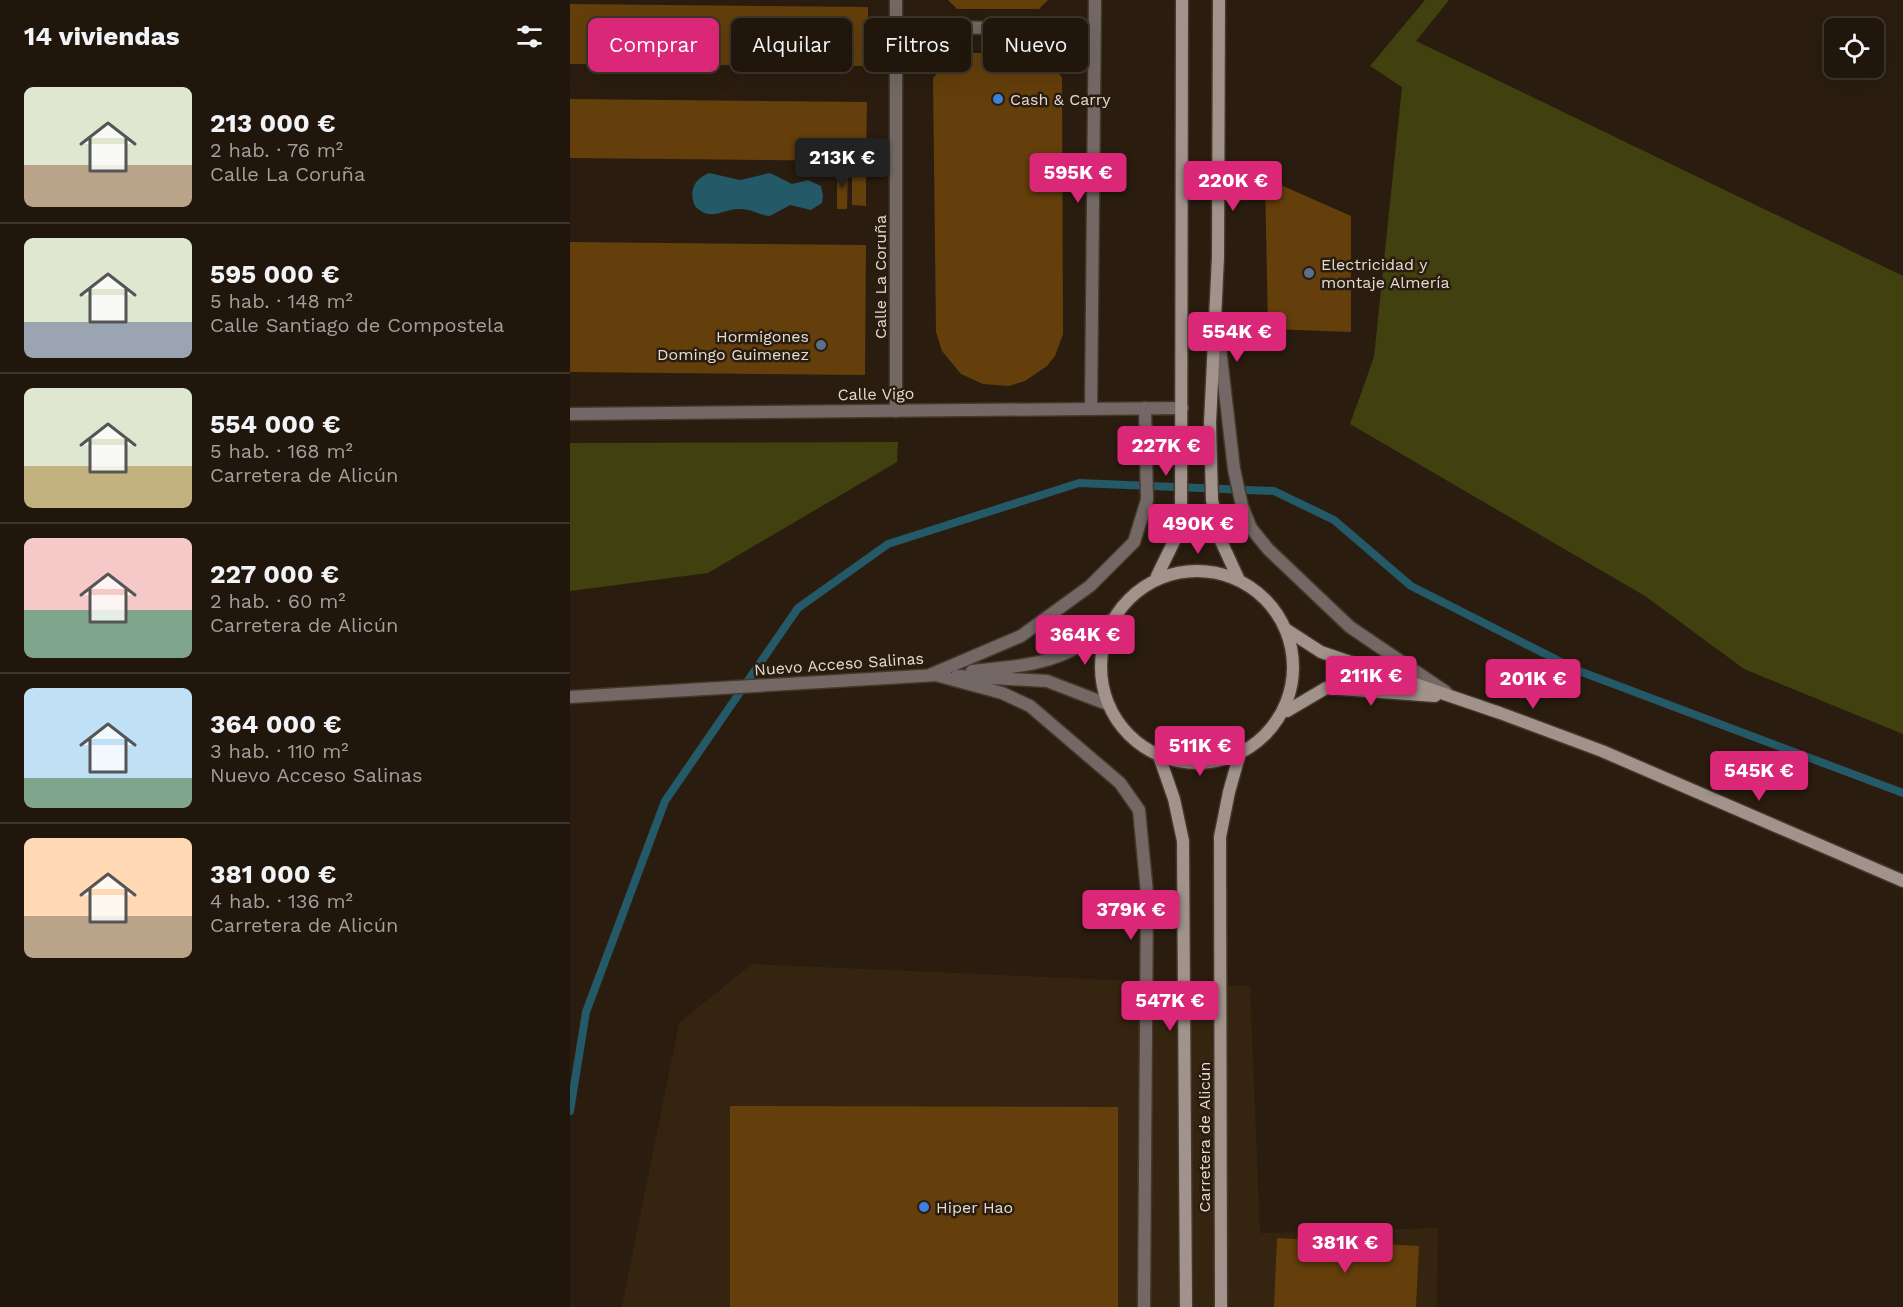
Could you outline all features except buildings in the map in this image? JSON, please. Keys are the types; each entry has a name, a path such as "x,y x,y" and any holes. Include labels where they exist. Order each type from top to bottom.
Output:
{"main road":[{"path":"1157,576 1181,527 1182,0"},
{"path":"1219,0 1218,257 1210,423 1212,500 1221,541 1238,578 1265,601 1287,630 1320,652 1602,752 1903,881"},
{"path":"1238,578 1208,570 1181,571 1157,576 1135,591 1114,618 1103,644 1100,667 1107,704 1122,729 1159,756 1202,762 1240,753 1263,741 1287,711 1326,688 1454,698"},
{"path":"1287,630 1295,668 1287,711"},
{"name":"Carretera de Alicún","path":"1221,1307 1220,837 1240,753"},
{"name":"Carretera de Alicún","path":"1159,756 1174,799 1184,841 1186,1307"}],"street":[{"name":"Calle La Coruña","path":"896,0 896,18"},
{"path":"1091,409 1095,0"},
{"path":"971,28 1094,30"},
{"name":"Calle La Coruña","path":"896,72 896,411"},
{"path":"1215,306 1240,496 1251,528 1268,549 1350,627 1454,698"},
{"path":"932,674 1021,636 1090,586 1134,542 1147,500 1145,408"},
{"name":"Calle Vigo","path":"570,414 1182,408"},
{"path":"932,674 1029,665 1064,654 1082,644 1114,618"},
{"path":"932,674 1002,693 1030,706 1120,783 1139,810 1147,893 1144,1307"},
{"name":"Nuevo Acceso Salinas","path":"570,697 932,674 1047,681 1107,704"}],"shaded area":[{"path":"1425,0 1449,0 1416,41 1903,276 1903,734 1744,669 1645,596 1350,424 1374,357 1402,87 1370,66"},
{"path":"898,442 897,462 708,573 570,591 570,443"},
{"path":"752,964 1250,986 1260,1233 1438,1228 1437,1307 622,1307 679,1023"}],"water":[{"path":"709,173 740,180 770,173 792,184 808,180 821,186 822,203 811,210 790,205 770,216 741,209 706,214 695,206 692,195 694,186 700,178"}],"waterway":[{"path":"570,1111 586,1012 665,801 798,608 888,544 1079,483 1274,491 1334,520 1411,586 1579,671 1903,793"}],"place":[{"name":"Cash & Carry","path":"998,99"},
{"name":"Electricidad y montaje Almería","path":"1309,273"},
{"name":"Hormigones Domingo Guimenez","path":"821,345"},
{"name":"Hiper Hao","path":"924,1207"}]}
